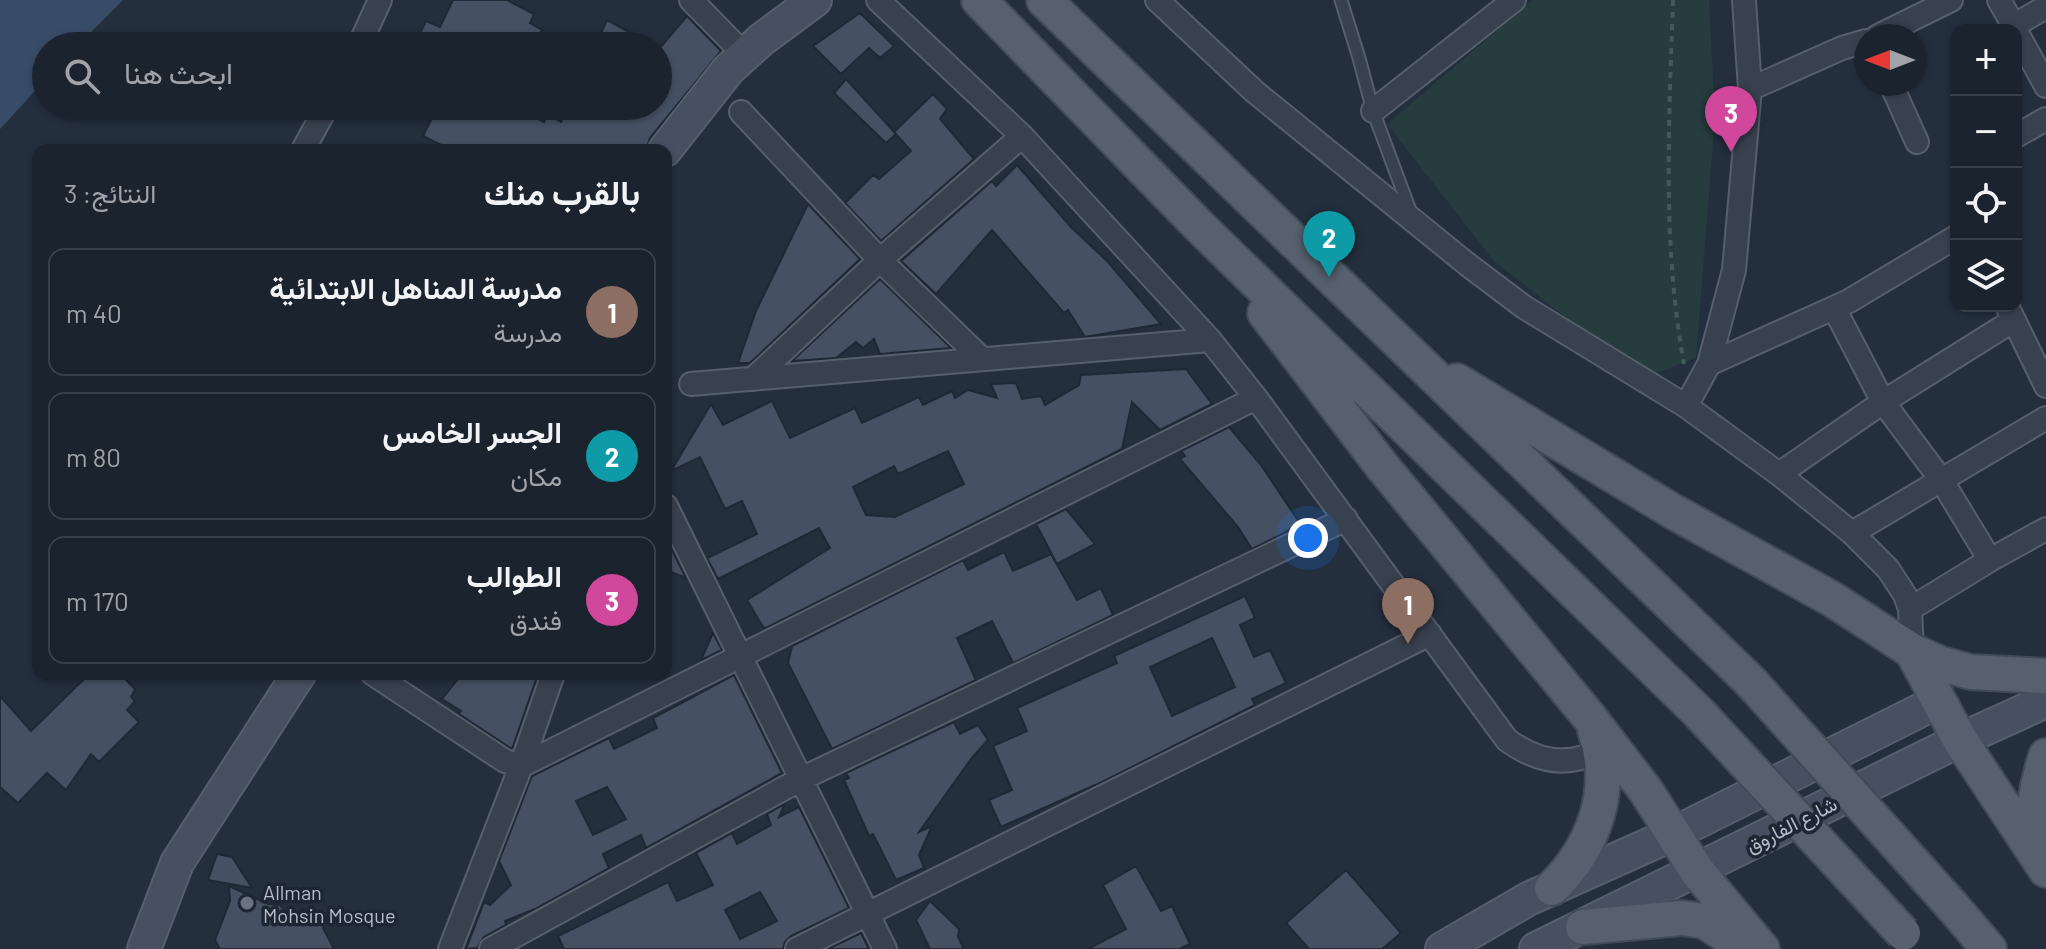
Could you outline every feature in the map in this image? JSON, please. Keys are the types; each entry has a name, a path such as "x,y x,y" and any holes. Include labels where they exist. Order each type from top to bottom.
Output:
{"main road":[{"path":"669,144 712,87 744,54 815,0"},
{"path":"979,0 1199,226 1699,713 1910,941"},
{"path":"1044,0 1751,682 1989,949"},
{"path":"1199,226 1382,466 1596,734 1646,791 1697,871 1762,949"},
{"path":"1413,357 1674,512 1832,599 1912,651 1941,664 1971,672 2046,676"},
{"path":"1912,651 1960,740 2039,858"},
{"path":"144,949 177,863 291,680"},
{"path":"1442,949 1552,888 1673,834 1939,701"},
{"name":"شارع الفاروق","path":"1564,940 1960,740 2046,701"},
{"path":"1552,888 1568,873 1591,835 1602,793 1596,734"},
{"path":"2039,858 2035,800 2046,756"},
{"path":"1564,940 1682,918 1704,921 1748,949"}],"street":[{"path":"365,32 380,0"},
{"path":"691,0 744,54"},
{"path":"878,0 1022,136 1210,340 1346,519 1507,740 1524,752 1543,759 1564,761 1585,758 1596,734"},
{"path":"1157,0 1255,92 1467,264 1524,307 1686,406 1779,474 1852,533 1898,581 1910,609 1912,651"},
{"path":"1373,111 1514,0"},
{"path":"1686,406 1709,364 1734,270 1750,89 1744,0"},
{"path":"1902,24 1951,0"},
{"path":"1999,0 2012,24"},
{"path":"2022,24 2046,7"},
{"path":"2022,42 2046,86"},
{"path":"1750,89 1854,44"},
{"path":"1896,96 1917,142"},
{"path":"741,112 880,260 982,359"},
{"path":"2022,133 2046,119"},
{"path":"306,144 319,120"},
{"path":"753,379 880,260 1022,136"},
{"path":"1709,364 1834,308 1951,240"},
{"path":"1834,308 1883,402 1942,481 1990,560"},
{"path":"1779,474 2010,313 2046,386"},
{"path":"691,384 1210,340"},
{"path":"382,680 505,761 521,766 1256,398"},
{"path":"1852,533 2046,418"},
{"path":"672,518 885,949"},
{"path":"491,949 801,779 1346,519"},
{"path":"1910,609 2046,529"},
{"path":"797,949 1430,634"},
{"path":"450,949 551,680"}],"lane":[{"path":"1341,0 1373,111 1412,218"}],"path":[{"path":"1673,0 1669,250 1686,373 1686,406"}],"green space":[{"path":"1533,0 1709,0 1715,118 1696,358 1657,373 1630,364 1597,342 1494,261 1387,124"}],"water":[{"path":"0,0 123,0 91,32 32,32 32,94 0,129"}],"building":[{"path":"453,0 507,0 534,14 530,23 542,30 420,32 426,21 440,27"},
{"path":"860,13 894,46 880,58 869,48 841,74 813,46"},
{"path":"687,16 721,51 672,111 672,34"},
{"path":"607,20 629,32 601,32"},
{"path":"846,79 896,134 886,143 834,93"},
{"path":"933,94 947,109 940,119 974,159 881,241 845,203 873,175 879,179 911,151 894,132"},
{"path":"431,120 665,120 648,144 439,144 423,136"},
{"path":"1017,165 1161,324 1085,337 1068,310 1064,313 992,230 936,294 901,261 992,181 996,186"},
{"path":"808,204 860,259 750,363 738,363 756,311"},
{"path":"880,279 951,348 880,354 874,339 863,348 856,342 836,358 792,361"},
{"path":"1186,369 1212,404 1160,430 1132,402 1122,449 766,628 747,600 830,548 819,528 718,579 707,558 757,534 742,501 725,509 700,457 672,471 711,404 723,425 772,401 790,438 855,408 862,423 919,397 923,405 952,391 955,398 968,390 997,398 991,384 1016,383 1022,399 1041,396 1045,405 1079,385 1081,375","holes":["948,451 964,484 895,517 866,515 853,487 894,466 898,474"]},
{"path":"1229,427 1261,465 1299,522 1252,549 1238,527 1180,459 1185,456 1181,451"},
{"path":"1066,509 1095,544 1057,564 1036,524"},
{"path":"672,550 686,578 672,572"},
{"path":"1004,552 1013,571 1051,554 1077,600 1101,588 1113,615 1013,663 992,621 957,638 976,680 832,749 788,663 792,646 963,560 968,570"},
{"path":"1245,596 1255,618 1240,625 1254,657 1270,650 1286,683 1252,699 1255,705 1102,782 1001,827 989,800 1012,790 993,746 1027,731 1017,708 1117,663 1114,656","holes":["1212,638 1235,687 1172,716 1150,667"]},
{"path":"713,633 722,650 701,660"},
{"path":"734,675 782,773 646,848 641,835 603,854 609,868 535,909 505,921 506,925 484,937 477,948 466,949 484,902 490,905 511,885 499,861 532,776 609,738 614,749 657,728 653,718","holes":["607,787 626,819 593,835 576,801"]},
{"path":"83,680 126,680 135,689 131,697 135,701 127,710 139,722 99,762 91,754 66,790 47,773 18,803 0,787 0,696 31,731"},
{"path":"457,680 536,680 512,749 442,699"},
{"path":"954,722 960,734 978,725 988,740 919,832 932,826 919,855 924,868 896,880 873,834 869,836 844,780 849,778 846,773"},
{"path":"785,804 779,817 799,807 849,908 791,936 783,949 564,949 558,936 668,882 677,901 713,885 696,853 732,833 737,844 771,825 767,814","holes":["760,892 777,921 740,939 725,910"]},
{"path":"217,854 232,857 252,888 208,880"},
{"path":"1136,866 1161,911 1172,906 1190,944 1179,949 1088,949 1126,929 1103,885"},
{"path":"1346,870 1401,933 1382,949 1309,949 1286,923"},
{"name":"Allman Mohsin Mosque","path":"229,886 268,904 280,905 294,922 301,909 328,918 323,928 334,949 220,949 215,940 230,901"},
{"path":"930,901 959,929 958,937 964,949 930,949 916,920"},
{"path":"861,933 869,949 828,949"}],"place":[{"name":"الطوالب","path":"1731,152"},
{"name":"الجسر الخامس","path":"1329,277"},
{"name":"مدرسة المناهل الابتدائية","path":"1408,644"},
{"name":"Allman Mohsin Mosque","path":"247,903"}]}
